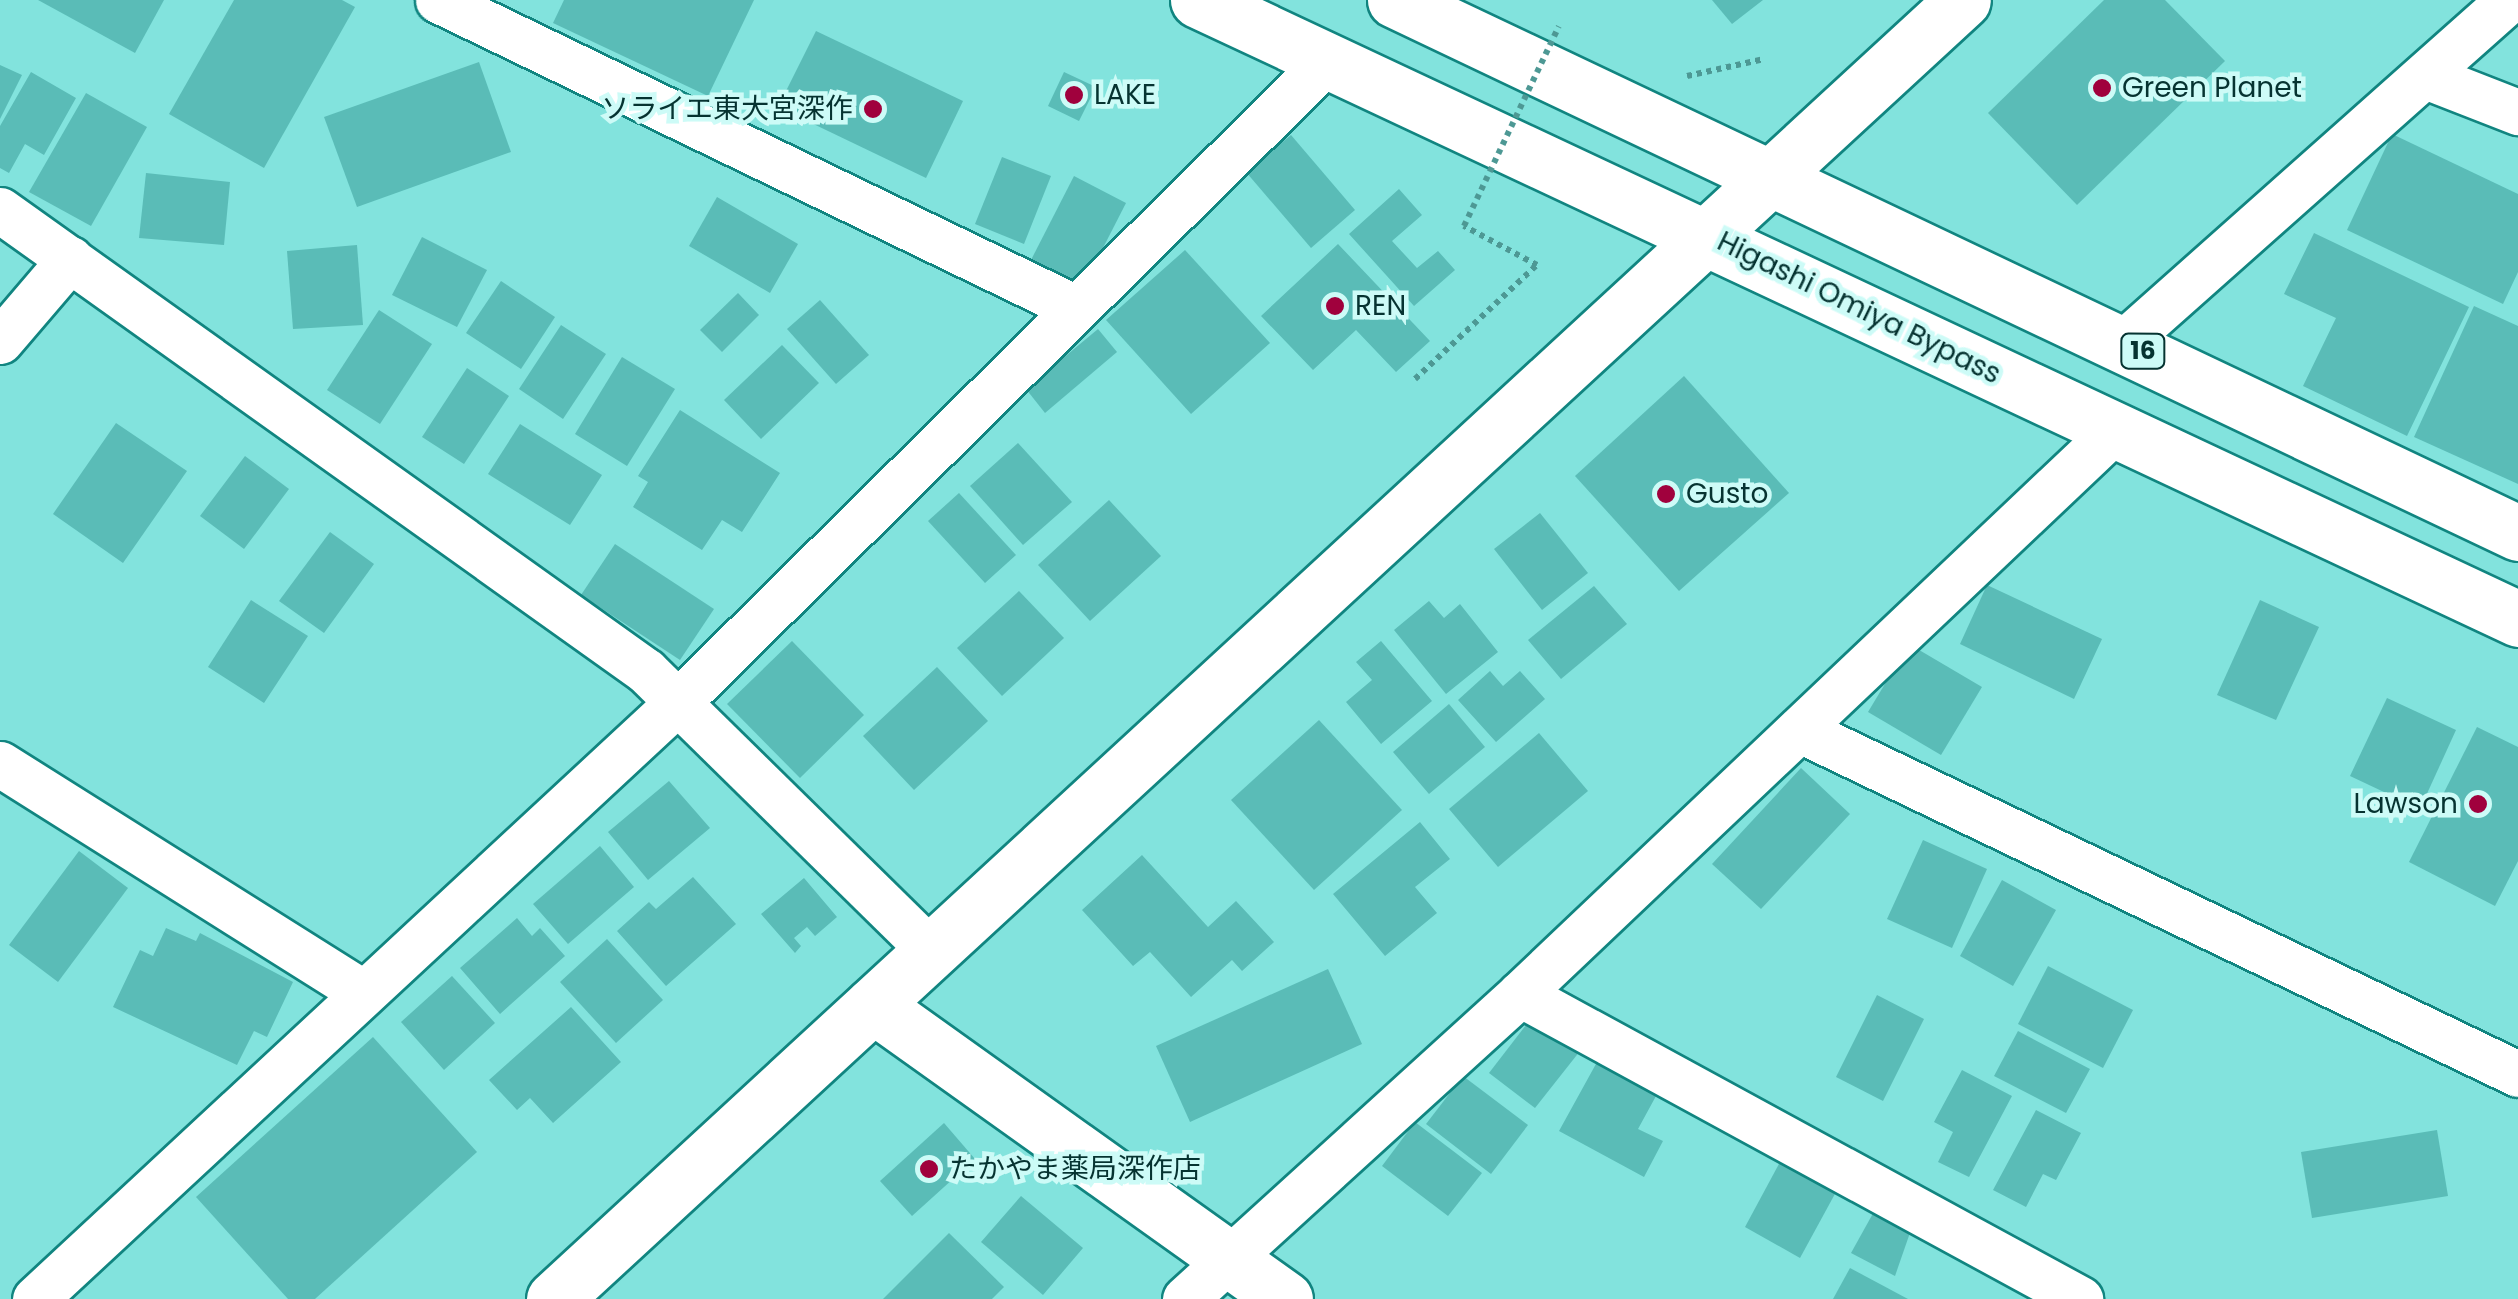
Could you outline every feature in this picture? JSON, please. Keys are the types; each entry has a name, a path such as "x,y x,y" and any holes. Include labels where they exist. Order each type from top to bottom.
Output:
{"main road":[{"name":"Higashi Omiya Bypass","path":"1198,0 1325,64 1708,235 2518,620"},
{"name":"16","path":"1395,0 1764,179 2124,342 2518,533"},
{"path":"554,1299 1708,235 1764,179 1964,0"},
{"path":"872,1005 1285,1299"}],"street":[{"path":"438,0 1074,307"},
{"path":"2124,342 2428,77 2509,0"},
{"path":"35,1299 362,992 680,702 1074,307 1325,64"},
{"path":"2428,77 2518,112"},
{"path":"0,210 680,702 931,952"},
{"path":"0,341 70,259"},
{"path":"1185,1299 1520,994 2114,431"},
{"path":"1800,730 2518,1074"},
{"path":"0,764 362,992"},
{"path":"1520,994 2080,1299"}],"path":[{"path":"1415,379 1537,265 1464,226 1559,26 1578,34"},
{"path":"1670,70 1688,77 1764,59"}],"building":[{"path":"38,0 164,0 135,53"},
{"path":"234,0 342,0 355,7 264,168 169,114"},
{"path":"564,0 754,0 708,96 553,23"},
{"path":"1712,0 1763,0 1732,24"},
{"path":"2104,0 2165,0 2225,61 2077,205 1988,113"},
{"path":"816,31 963,101 926,178 778,107"},
{"path":"479,62 511,152 357,207 324,117"},
{"path":"0,65 22,75 0,119"},
{"path":"31,72 76,98 44,155 25,144 9,173 0,168 0,126"},
{"path":"1064,72 1096,87 1079,121 1048,106"},
{"path":"86,93 147,127 91,226 29,192"},
{"path":"2392,134 2518,194 2518,272 2503,304 2347,230"},
{"path":"1291,135 1355,210 1311,248 1246,172"},
{"path":"1002,157 1051,176 1024,244 975,224"},
{"path":"146,173 230,182 224,245 139,238"},
{"path":"1074,176 1126,203 1083,287 1031,260"},
{"path":"1399,189 1422,215 1392,241 1417,268 1438,251 1455,270 1414,306 1349,234"},
{"path":"717,197 798,244 770,293 689,246"},
{"path":"2314,233 2469,307 2407,436 2303,386 2336,318 2284,294"},
{"path":"422,237 487,270 457,327 392,295"},
{"path":"1338,244 1430,341 1396,372 1356,330 1313,370 1261,316"},
{"path":"357,245 363,325 293,329 287,251"},
{"path":"1185,250 1270,343 1191,414 1106,320"},
{"path":"501,281 555,317 521,369 466,333"},
{"path":"738,293 759,315 722,352 700,330"},
{"path":"820,300 869,355 836,384 787,329"},
{"path":"2474,306 2518,326 2518,484 2414,437"},
{"path":"379,310 432,344 380,424 327,390"},
{"path":"561,325 606,354 563,419 519,389"},
{"path":"1098,329 1117,352 1045,413 1026,389"},
{"path":"782,345 819,383 761,439 724,400"},
{"path":"622,357 675,389 627,466 575,434"},
{"path":"467,368 509,396 464,464 422,437"},
{"path":"1684,376 1789,493 1679,591 1575,476"},
{"path":"680,410 780,473 742,532 722,520 702,550 633,507 648,482 638,476"},
{"path":"116,423 187,471 123,563 53,514"},
{"path":"520,424 602,475 570,525 488,474"},
{"path":"1018,443 1072,502 1023,545 970,486"},
{"path":"245,456 289,489 244,549 200,516"},
{"path":"959,493 1016,555 985,583 928,521"},
{"path":"1109,500 1161,556 1090,621 1038,565"},
{"path":"1540,513 1588,573 1542,610 1494,549"},
{"path":"330,532 374,564 324,633 279,601"},
{"path":"615,544 714,609 680,660 581,595"},
{"path":"1987,585 2102,639 2074,699 1960,644"},
{"path":"1594,586 1627,624 1561,679 1528,640"},
{"path":"1019,591 1064,638 1002,696 957,648"},
{"path":"251,600 308,636 264,703 208,667"},
{"path":"2260,600 2319,627 2276,720 2217,695"},
{"path":"1429,601 1444,618 1460,604 1498,652 1446,694 1394,630"},
{"path":"792,641 864,715 800,778 727,704"},
{"path":"1381,641 1432,701 1381,744 1346,702 1372,680 1356,662"},
{"path":"1909,644 1982,687 1941,755 1868,712"},
{"path":"937,667 988,721 914,790 863,736"},
{"path":"1490,671 1503,686 1520,671 1545,699 1496,742 1458,700"},
{"path":"2387,698 2456,730 2420,809 2350,776"},
{"path":"1449,704 1485,747 1429,794 1393,752"},
{"path":"1319,720 1402,810 1314,890 1231,800"},
{"name":"Lawson","path":"2477,727 2518,747 2518,861 2495,906 2409,862"},
{"path":"1539,733 1588,791 1498,867 1449,809"},
{"path":"1801,768 1850,814 1761,909 1712,864"},
{"path":"669,781 710,828 648,880 608,832"},
{"path":"1420,822 1450,859 1415,887 1437,913 1385,956 1333,894"},
{"path":"1923,840 1987,869 1952,948 1887,919"},
{"path":"600,846 634,887 568,944 533,904"},
{"path":"79,851 128,888 58,982 9,945"},
{"path":"1142,855 1208,927 1236,901 1274,942 1242,971 1232,960 1191,997 1150,952 1133,966 1082,910"},
{"path":"693,877 736,924 666,986 617,931 649,902 656,909"},
{"path":"804,878 837,917 815,936 807,927 794,938 801,946 795,953 761,914"},
{"path":"2002,880 2056,910 2013,986 1960,956"},
{"path":"517,918 532,936 540,928 565,956 500,1014 460,968"},
{"path":"166,928 196,941 200,933 293,982 267,1037 254,1031 237,1065 113,1007 140,950 153,956"},
{"path":"607,939 663,1000 616,1043 560,982"},
{"path":"2048,966 2133,1010 2103,1068 2018,1024"},
{"path":"1328,969 1362,1044 1190,1122 1156,1046"},
{"path":"452,976 495,1023 444,1070 401,1022"},
{"path":"1877,995 1924,1019 1883,1101 1836,1077"},
{"path":"571,1007 621,1062 553,1123 530,1098 517,1110 489,1080"},
{"path":"1533,1016 1580,1051 1535,1108 1489,1073"},
{"path":"2018,1031 2090,1069 2066,1113 1994,1076"},
{"path":"373,1037 477,1152 315,1299 288,1299 196,1197"},
{"path":"1602,1053 1662,1085 1638,1129 1663,1141 1644,1177 1559,1131"},
{"path":"1962,1070 2012,1096 1969,1177 1938,1162 1953,1132 1934,1122"},
{"path":"1463,1076 1528,1125 1491,1174 1426,1124"},
{"path":"2036,1110 2081,1133 2056,1180 2043,1174 2026,1207 1993,1190"},
{"path":"1415,1122 1482,1173 1448,1216 1382,1166"},
{"path":"944,1123 975,1159 912,1216 880,1181"},
{"path":"2437,1130 2448,1196 2312,1218 2301,1152"},
{"path":"1780,1162 1836,1192 1800,1258 1745,1227"},
{"path":"1021,1196 1083,1248 1043,1295 981,1242"},
{"path":"1876,1208 1912,1227 1895,1276 1851,1253"},
{"path":"949,1233 1004,1287 992,1299 883,1299"},
{"path":"1850,1268 1908,1299 1833,1299"}],"place":[{"name":"Green Planet","path":"2102,88"},
{"name":"LAKE","path":"1074,95"},
{"name":"ソライエ東大宮深作","path":"873,109"},
{"name":"REN","path":"1335,306"},
{"name":"Gusto","path":"1666,494"},
{"name":"Lawson","path":"2478,804"},
{"name":"たかやま薬局深作店","path":"929,1169"}]}
